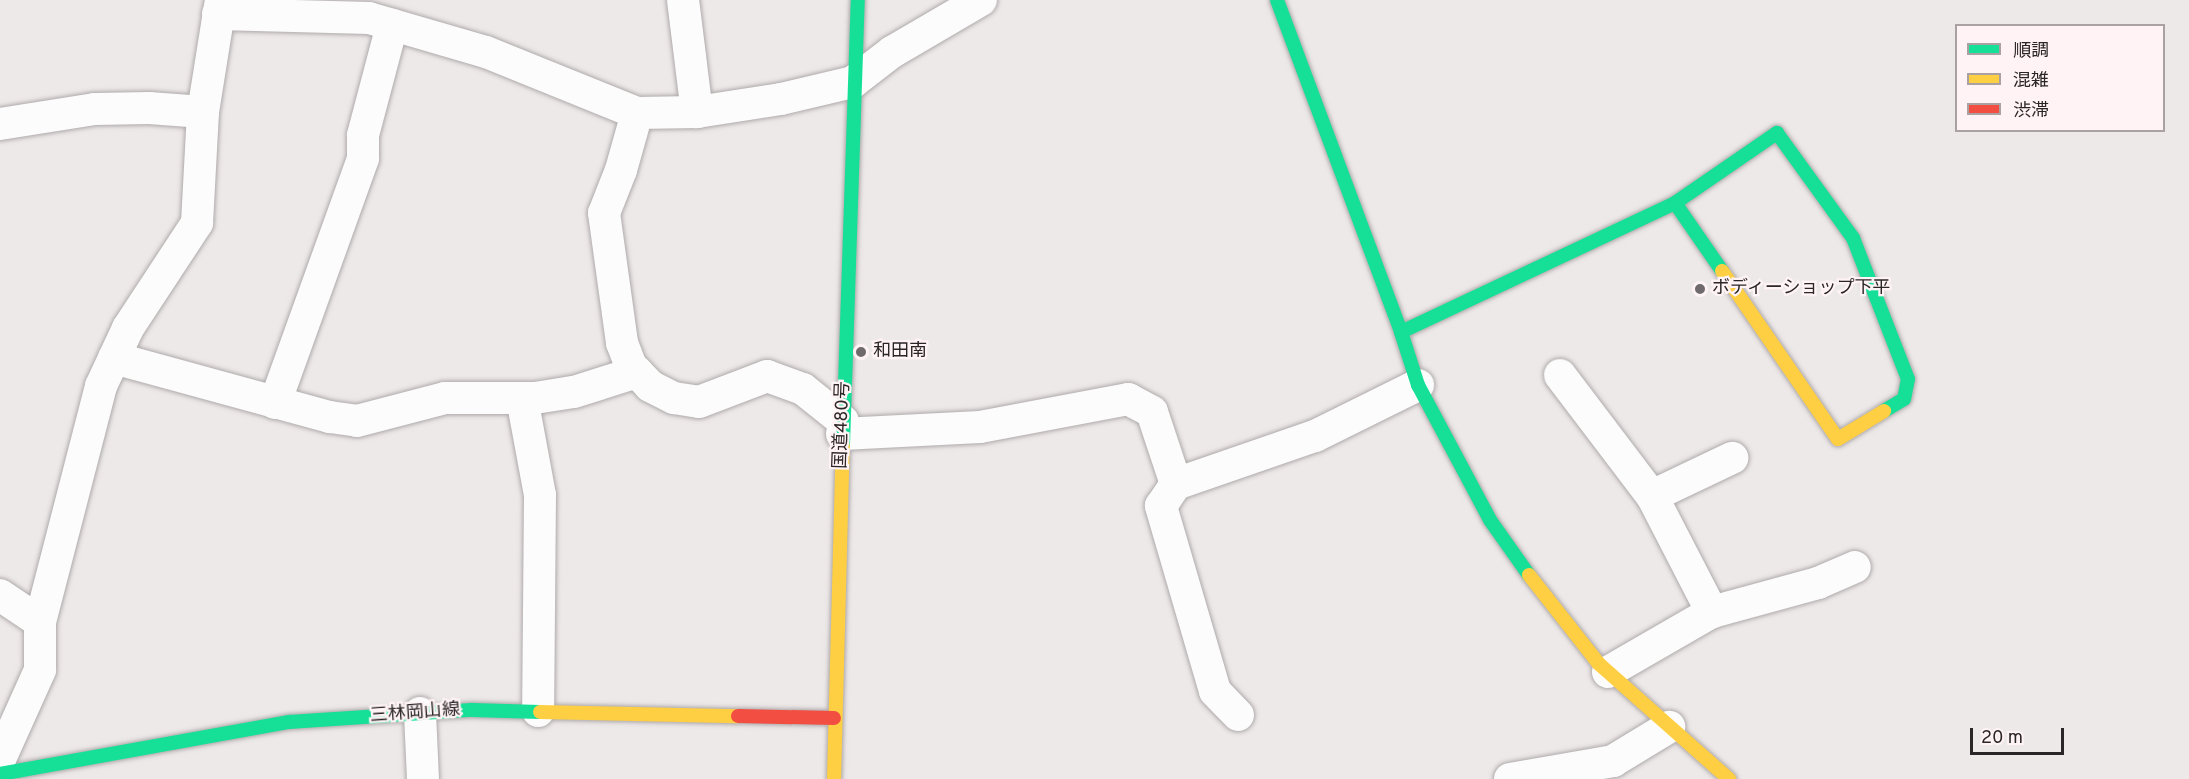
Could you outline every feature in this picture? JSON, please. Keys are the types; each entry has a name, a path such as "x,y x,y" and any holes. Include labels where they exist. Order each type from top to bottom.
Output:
{"main road":[{"name":"国道480号","path":"834,779 853,82 858,0"},
{"path":"1277,0 1401,332 1418,385 1490,520 1544,596 1608,672 1729,779"},
{"path":"1401,332 1675,203 1777,133 1853,238 1908,380 1904,399 1838,439 1675,203"},
{"name":"三林岡山線","path":"0,774 290,722 420,713 472,710 834,718"}],"street":[{"path":"683,0 697,112"},
{"path":"0,759 40,670 40,622 101,386 128,328 197,223 203,111 220,7 377,14 486,52 637,113 697,112 781,99 853,82 892,52 981,0"},
{"path":"276,403 363,158 363,135 377,14"},
{"path":"0,124 95,109 149,108 203,111"},
{"path":"637,113 621,170 604,213 622,343 631,366 650,386 674,398 699,402 767,376 803,390 843,427 980,427 1128,399 1152,412 1176,484"},
{"path":"114,358 276,403 330,417 357,421 445,398 522,398 574,392 637,372"},
{"path":"1560,375 1652,496 1712,612"},
{"path":"1238,715 1215,691 1161,506 1176,484 1315,436 1418,385"},
{"path":"522,398 540,495 538,711"},
{"path":"1652,496 1732,458"},
{"path":"1608,672 1712,612 1818,583 1855,567"},
{"path":"0,595 40,622"},
{"path":"420,713 423,779"},
{"path":"1510,779 1613,761 1669,728"}],"traffic: fast":[{"path":"843,445 858,0"},
{"path":"1277,0 1401,332 1418,385 1490,520 1529,575"},
{"path":"1401,332 1675,203 1777,133 1853,238 1908,379 1904,399 1884,411"},
{"path":"1675,203 1722,271"},
{"path":"0,774 289,722 472,710 540,712"}],"traffic: slow":[{"path":"1722,271 1838,439 1884,411"},
{"path":"834,779 843,445"},
{"path":"1529,575 1599,664 1729,779"},
{"path":"540,712 738,716"}],"traffic: jam":[{"path":"738,716 834,718"}],"place":[{"name":"ボディーショップ下平","path":"1700,289"},
{"name":"和田南","path":"861,352"}]}
